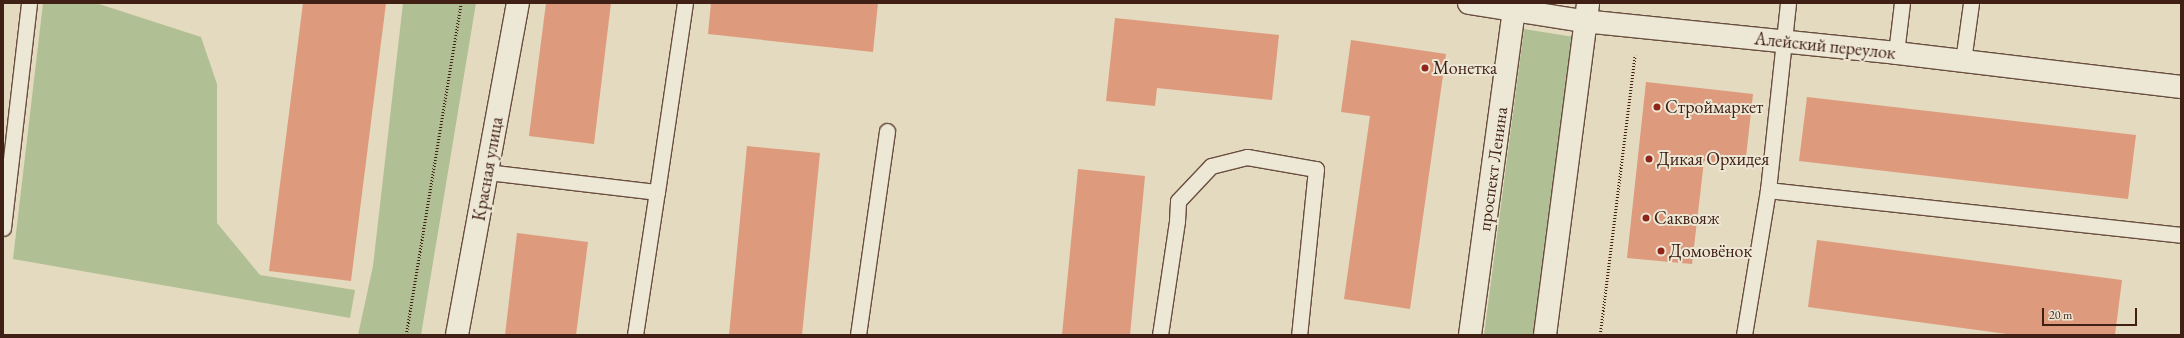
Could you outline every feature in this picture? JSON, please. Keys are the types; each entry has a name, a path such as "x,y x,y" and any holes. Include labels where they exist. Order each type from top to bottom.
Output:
{"street":[{"name":"Красная улица","path":"458,335 518,3"},
{"name":"Алейский переулок","path":"1469,3 1586,12 1639,27 1896,53 2181,87"},
{"name":"проспект Ленина","path":"1470,335 1515,7"},
{"path":"1545,335 1586,12"}],"lane":[{"path":"3,228 30,3"},
{"path":"635,335 685,3"},
{"path":"1744,335 1768,190 1788,3"},
{"path":"1896,53 1902,3"},
{"path":"1963,61 1971,3"},
{"path":"858,335 887,131"},
{"path":"1160,335 1177,222 1178,201 1211,166 1247,157 1316,169 1298,335"},
{"path":"487,172 657,192"},
{"path":"1768,190 2181,235"}],"path":[{"path":"406,335 461,3"},
{"path":"1600,335 1639,27"}],"green space":[{"path":"43,3 96,3 201,37 217,84 217,223 260,275 355,290 350,318 13,259"},
{"path":"403,3 476,3 421,335 358,335 373,266"},
{"path":"1524,29 1574,37 1534,335 1484,335"}],"building":[{"path":"303,3 386,3 351,281 269,271"},
{"path":"546,3 611,3 594,144 529,136"},
{"path":"711,3 878,3 873,52 708,34"},
{"path":"1115,18 1279,35 1272,100 1157,88 1155,106 1106,101"},
{"path":"1351,40 1446,54 1410,309 1344,299 1370,116 1341,112"},
{"path":"1646,82 1753,94 1745,166 1704,161 1692,264 1627,258"},
{"path":"1807,97 2136,135 2128,199 1799,161"},
{"path":"747,146 820,153 802,335 729,335"},
{"path":"1078,169 1145,176 1130,335 1062,335"},
{"path":"517,233 588,242 576,335 505,335"},
{"path":"1817,240 2122,280 2115,335 2014,335 1808,307"}],"place":[{"name":"Монетка","path":"1425,68"},
{"name":"Строймаркет","path":"1657,107"},
{"name":"Дикая Орхидея","path":"1649,159"},
{"name":"Саквояж","path":"1646,218"},
{"name":"Домовёнок","path":"1661,251"}]}
